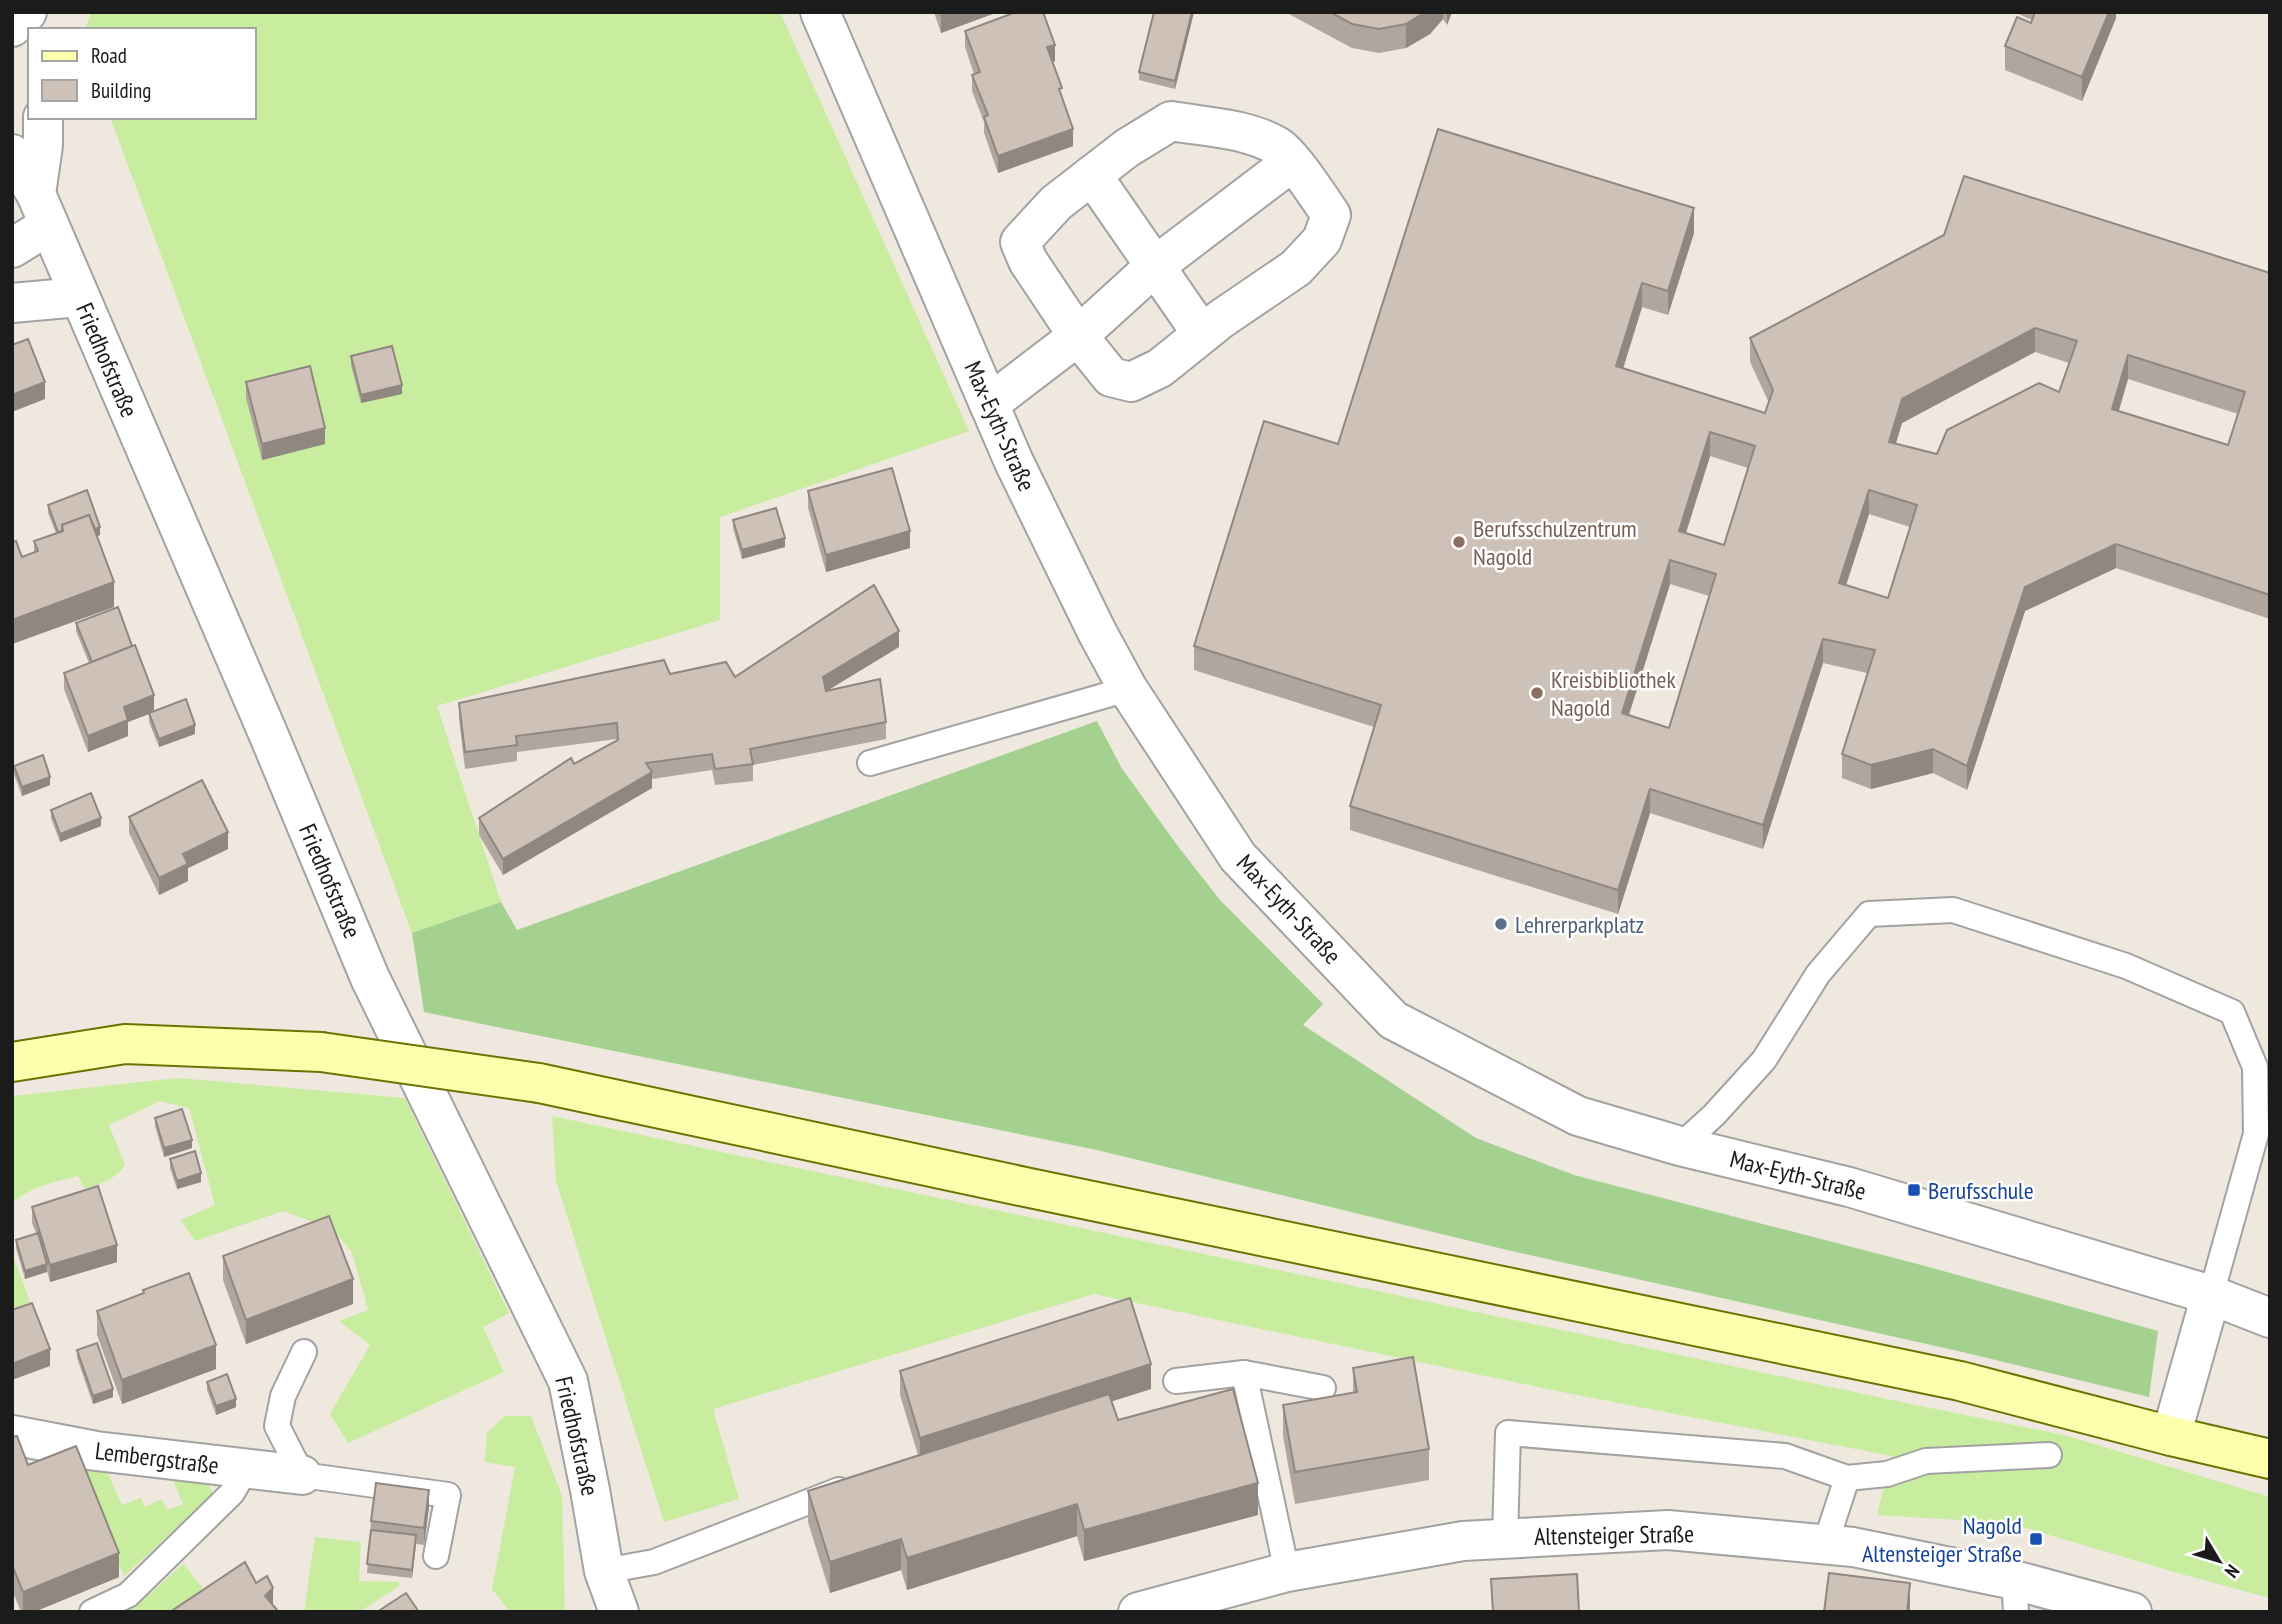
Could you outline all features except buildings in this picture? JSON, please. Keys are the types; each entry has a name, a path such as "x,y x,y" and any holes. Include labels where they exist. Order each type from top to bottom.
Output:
{"main road":[{"path":"12,1062 125,1044 321,1052 539,1083 1960,1381 2171,1436 2270,1458"}],"street":[{"path":"12,27 27,12"},
{"name":"Max-Eyth-Straße","path":"820,12 1014,462 1128,689 1238,857 1393,1020 1578,1116 1680,1146 1849,1187 2211,1295 2270,1318"},
{"path":"12,248 42,210 43,119"},
{"path":"1171,121 1242,132 1279,147 1292,162 1331,215 1322,240 1296,268 1220,319 1160,368 1131,382 1111,377 1078,336 1028,261 1020,242 1056,203 1127,148 1171,121"},
{"name":"Friedhofstraße","path":"12,154 42,210 270,738 370,978 568,1381 604,1571 619,1612"},
{"path":"989,404 1078,336 1155,266 1292,162"},
{"path":"1092,175 1202,334"},
{"path":"12,303 79,297"},
{"path":"2171,1436 2211,1295"},
{"name":"Lembergstraße","path":"12,1435 96,1451 302,1475"},
{"name":"Altensteiger Straße","path":"1138,1612 1287,1572 1463,1541 1668,1530 1853,1547 2015,1596 2132,1612"},
{"name":"Friedhofstraße","path":"597,1612 604,1571"}],"lane":[{"path":"870,763 1128,689"},
{"path":"1680,1146 1714,1115 1765,1060 1818,974 1869,914 1953,910 2126,965 2232,1012 2255,1067 2256,1134 2211,1295"},
{"path":"304,1352 283,1396 277,1426 302,1475 448,1494 436,1556"},
{"path":"1244,1373 1287,1572"},
{"path":"1176,1381 1244,1373 1323,1388"},
{"path":"1505,1539 1508,1433 1785,1456 1847,1478 1887,1474 1927,1461 2049,1455"},
{"path":"92,1612 128,1595 232,1493 246,1469"},
{"path":"1825,1545 1847,1478"},
{"path":"604,1571 654,1562 858,1483"}],"green space":[{"path":"91,12 780,12 969,431 720,517 720,620 437,706 501,902 412,933 111,119 256,119 256,28 86,28"},
{"path":"1097,721 1121,767 1220,900 1323,1004 1303,1025 1476,1138 1574,1175 1929,1267 2158,1331 2149,1397 1958,1351 1503,1249 1097,1150 424,1012 412,933 501,902 517,930"},
{"path":"178,1078 405,1098 509,1313 483,1327 504,1372 348,1443 330,1414 370,1345 339,1321 368,1310 352,1252 332,1229 283,1211 195,1241 181,1220 215,1205 189,1108 160,1101 109,1125 125,1165 107,1181 84,1188 78,1176 35,1189 12,1203 12,1096"},
{"path":"552,1116 2064,1435 2270,1497 2270,1598 2009,1523 1877,1515 1892,1456 1567,1393 1094,1294 713,1409 739,1499 664,1522 556,1181"},
{"path":"12,1253 30,1302 12,1310"},
{"path":"505,1416 531,1416 562,1496 565,1612 510,1612 492,1589 515,1467 485,1462 487,1433"},
{"path":"79,1468 106,1469 122,1505 141,1498 145,1507 162,1499 167,1510 183,1504 171,1475 204,1478 214,1494 124,1576"},
{"path":"315,1537 361,1542 359,1581 399,1582 399,1586 359,1612 304,1612"},
{"path":"183,1564 203,1588 173,1612 130,1612"}],"place":[{"name":"Berufsschulzentrum Nagold","path":"1459,542"},
{"name":"Kreisbibliothek Nagold","path":"1537,693"},
{"name":"Lehrerparkplatz","path":"1501,924"},
{"name":"Berufsschule","path":"1914,1190"},
{"name":"Nagold Altensteiger Straße","path":"2036,1539"}]}
